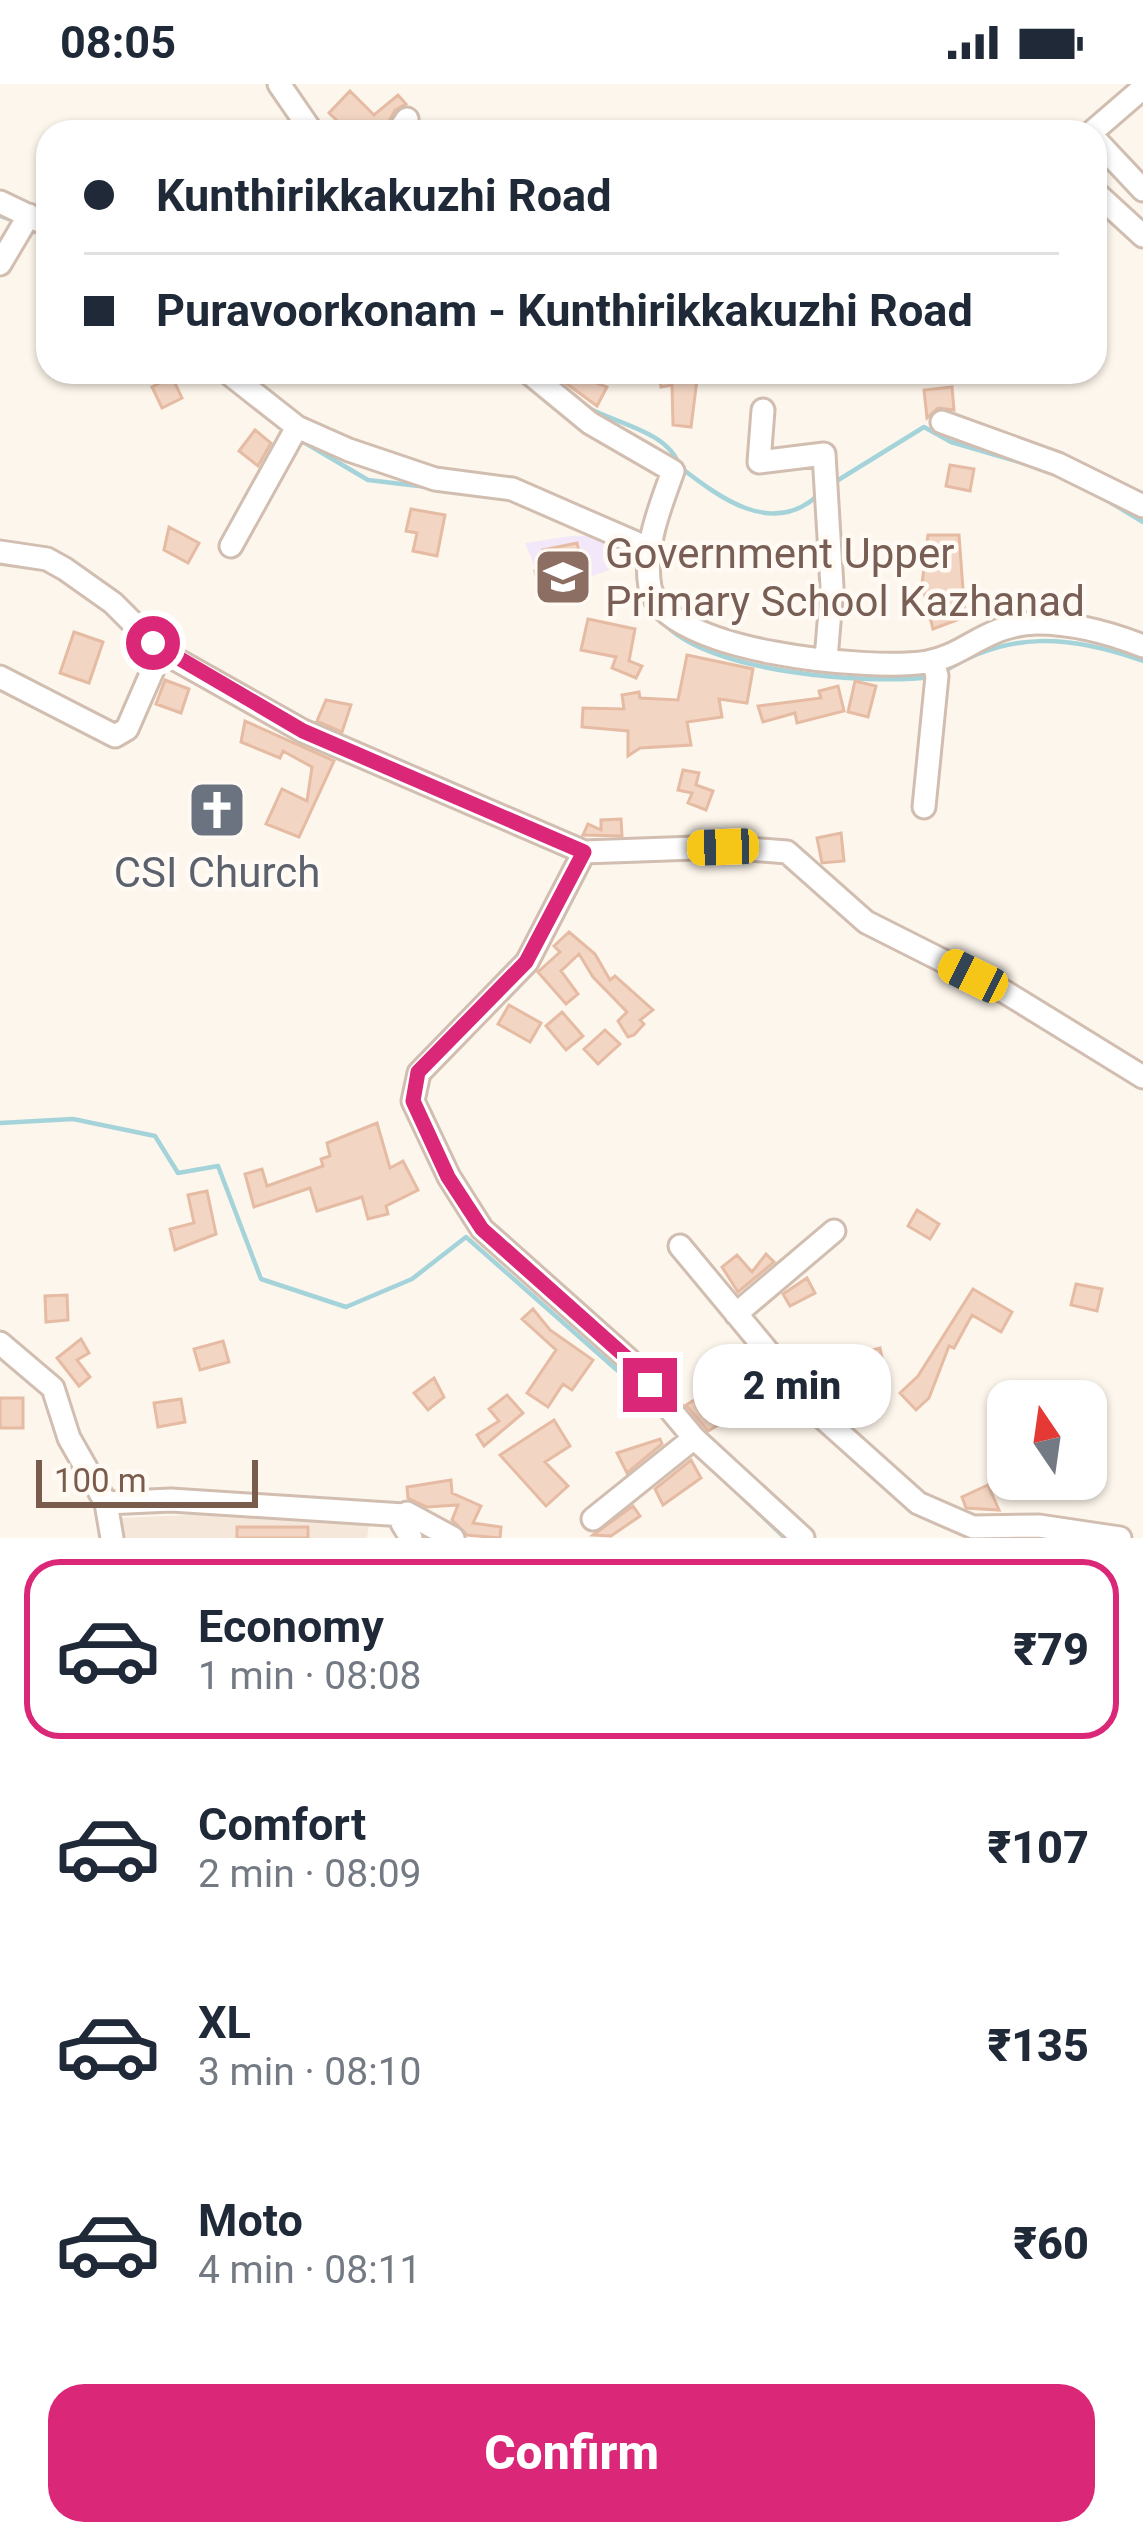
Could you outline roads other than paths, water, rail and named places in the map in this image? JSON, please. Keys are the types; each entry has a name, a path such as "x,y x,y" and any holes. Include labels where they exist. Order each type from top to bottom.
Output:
{"street":[{"path":"282,85 304,120"},
{"path":"1107,123 1143,88"},
{"path":"1107,150 1143,190"},
{"path":"0,202 36,219"},
{"path":"1107,203 1143,236"},
{"path":"0,264 36,222"},
{"path":"242,384 297,427 427,477 512,489 650,554"},
{"path":"543,384 590,423 673,472 650,554 656,600 691,631 882,666 933,662 994,628 1036,623 1070,626 1142,644"},
{"path":"763,410 759,462 824,454 832,586 826,659"},
{"path":"942,422 1058,464 1143,506"},
{"path":"231,546 297,427"},
{"path":"0,552 47,559 65,569 113,603 161,651 303,731 584,852 723,847 787,852 866,922 1005,992 1143,1077"},
{"path":"0,677 115,736 127,729 161,651"},
{"path":"924,807 937,676 933,662"},
{"path":"584,852 526,962 418,1072 413,1101 448,1177 482,1229 628,1359 694,1438 803,1538"},
{"path":"736,1314 833,1231"},
{"path":"680,1246 823,1418 918,1503 973,1527 1039,1526 1120,1538"},
{"path":"0,1343 53,1388 69,1438 106,1503 112,1538"},
{"path":"592,1519 694,1438"},
{"path":"106,1503 171,1500 415,1514 453,1538"},
{"path":"404,1515 402,1522 411,1538"}],"waterway":[{"path":"0,216 12,220"},
{"path":"585,406 652,436 673,453 679,465"},
{"path":"835,482 924,427 951,442 1033,466"},
{"path":"300,440 368,480 427,487"},
{"path":"680,467 729,500 764,513 799,508 816,497"},
{"path":"1093,492 1143,522"},
{"path":"662,621 683,639 749,664 829,677 932,677"},
{"path":"942,673 991,649 1040,641 1090,646 1143,661"},
{"path":"0,1123 73,1119 155,1136 178,1173 218,1166 261,1279 346,1307 412,1279 466,1237 643,1393"},
{"path":"722,1478 785,1538"}],"place":[{"name":"Government Upper Primary School Kazhanad","path":"563,577"},
{"name":"CSI Church","path":"217,810"}]}
